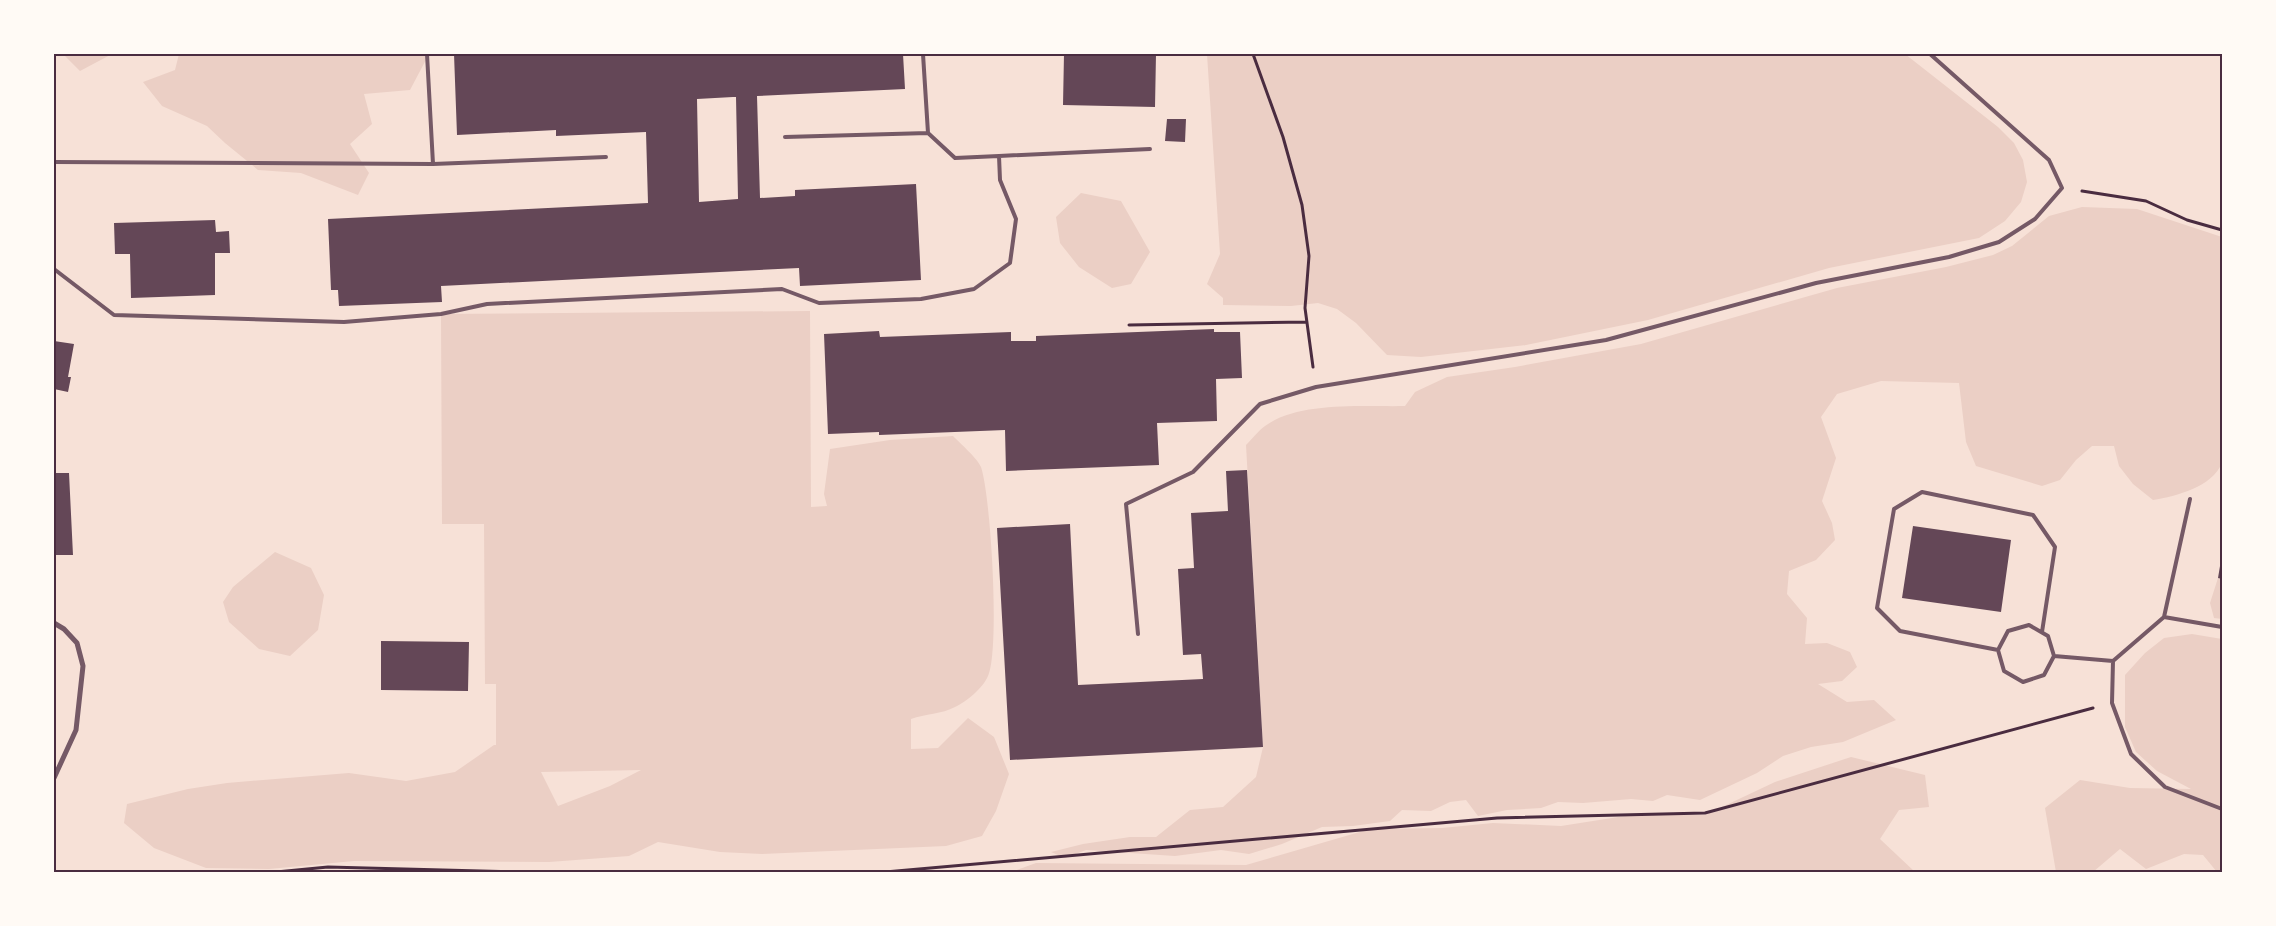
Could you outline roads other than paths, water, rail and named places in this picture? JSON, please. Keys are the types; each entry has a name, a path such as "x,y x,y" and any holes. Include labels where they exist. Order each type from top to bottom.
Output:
{"street":[{"path":"54,623 64,629 76,643 82,666 76,730 54,778"}],"lane":[{"path":"427,54 433,164"},
{"path":"923,54 928,133 955,158 1150,148"},
{"path":"1138,634 1126,504 1193,472 1260,404 1316,387 1606,340 1816,283 1949,257 1999,242 2035,219 2062,188 2049,160 1930,54"},
{"path":"785,137 928,133"},
{"path":"54,269 114,315 344,322 441,314 487,304 782,289 819,303 921,299 974,289 1010,263 1016,220 1000,180 999,156"},
{"path":"54,162 433,164 606,157"},
{"path":"1998,650 1900,631 1877,608 1894,509 1922,492 2033,515 2055,547 2042,632"},
{"path":"2190,499 2164,617 2113,662 2112,703 2131,754 2165,787 2222,809"},
{"path":"2164,617 2222,627"},
{"path":"2029,625 2048,636 2054,656 2044,676 2023,682 2004,671 1998,650 2008,631 2029,625"},
{"path":"2054,656 2113,662"}]}
